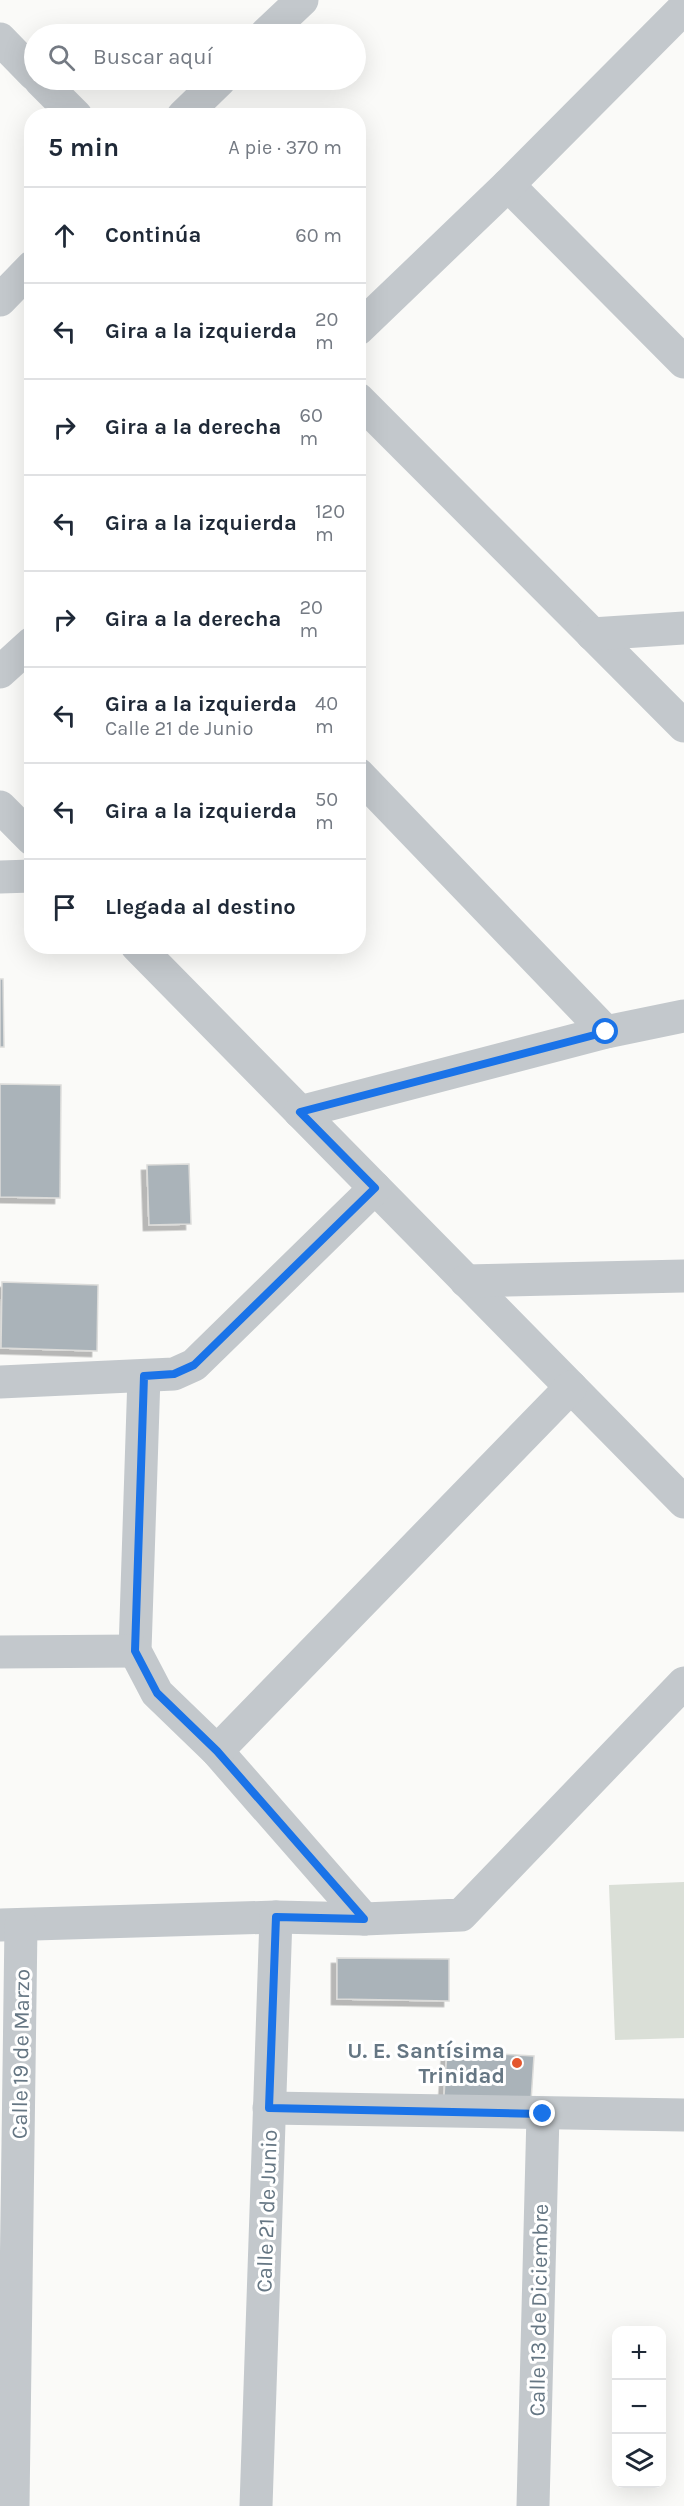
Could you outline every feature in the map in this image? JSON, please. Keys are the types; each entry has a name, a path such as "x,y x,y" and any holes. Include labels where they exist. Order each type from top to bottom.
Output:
{"street":[{"path":"277,24 302,0"},
{"path":"366,321 508,185 684,9"},
{"path":"0,39 24,64"},
{"path":"50,90 68,108"},
{"path":"191,108 210,90"},
{"path":"508,185 684,362"},
{"path":"0,300 24,275"},
{"path":"366,407 684,726"},
{"path":"592,634 684,628"},
{"path":"0,672 24,650"},
{"path":"366,782 606,1032"},
{"path":"0,807 24,831"},
{"path":"0,876 24,876"},
{"path":"145,954 684,1502"},
{"path":"300,1112 606,1032 684,1016"},
{"path":"0,1382 174,1374 194,1365 375,1188"},
{"path":"466,1281 684,1276"},
{"path":"144,1376 135,1651 157,1693 217,1751 364,1919"},
{"path":"217,1751 571,1387"},
{"path":"0,1652 135,1651"},
{"path":"11,1925 276,1917 364,1919 461,1915 684,1683"},
{"name":"Calle 21 de Junio","path":"256,2506 276,1917"},
{"name":"Calle 19 de Marzo","path":"11,1925 14,2506"},
{"path":"269,2108 684,2115"},
{"name":"Calle 13 de Diciembre","path":"534,2506 543,2114"}],"shaded area":[{"path":"684,1882 684,2038 615,2040 609,1885"}],"building":[{"path":"0,979 3,979 4,1047 0,1047"},
{"path":"0,1084 61,1085 60,1198 0,1197"},
{"path":"189,1164 191,1224 149,1225 147,1165"},
{"path":"2,1282 98,1285 97,1351 1,1348"},
{"path":"337,1958 449,1959 449,2001 337,1999"},
{"path":"447,2051 534,2056 531,2101 444,2096"}],"place":[{"name":"U. E. Santísima Trinidad","path":"517,2063"}],"route":[{"path":"543,2114 269,2108 276,1917 364,1919 217,1751 157,1693 135,1651 144,1376 174,1374 194,1365 375,1188 300,1112 606,1032"}]}
